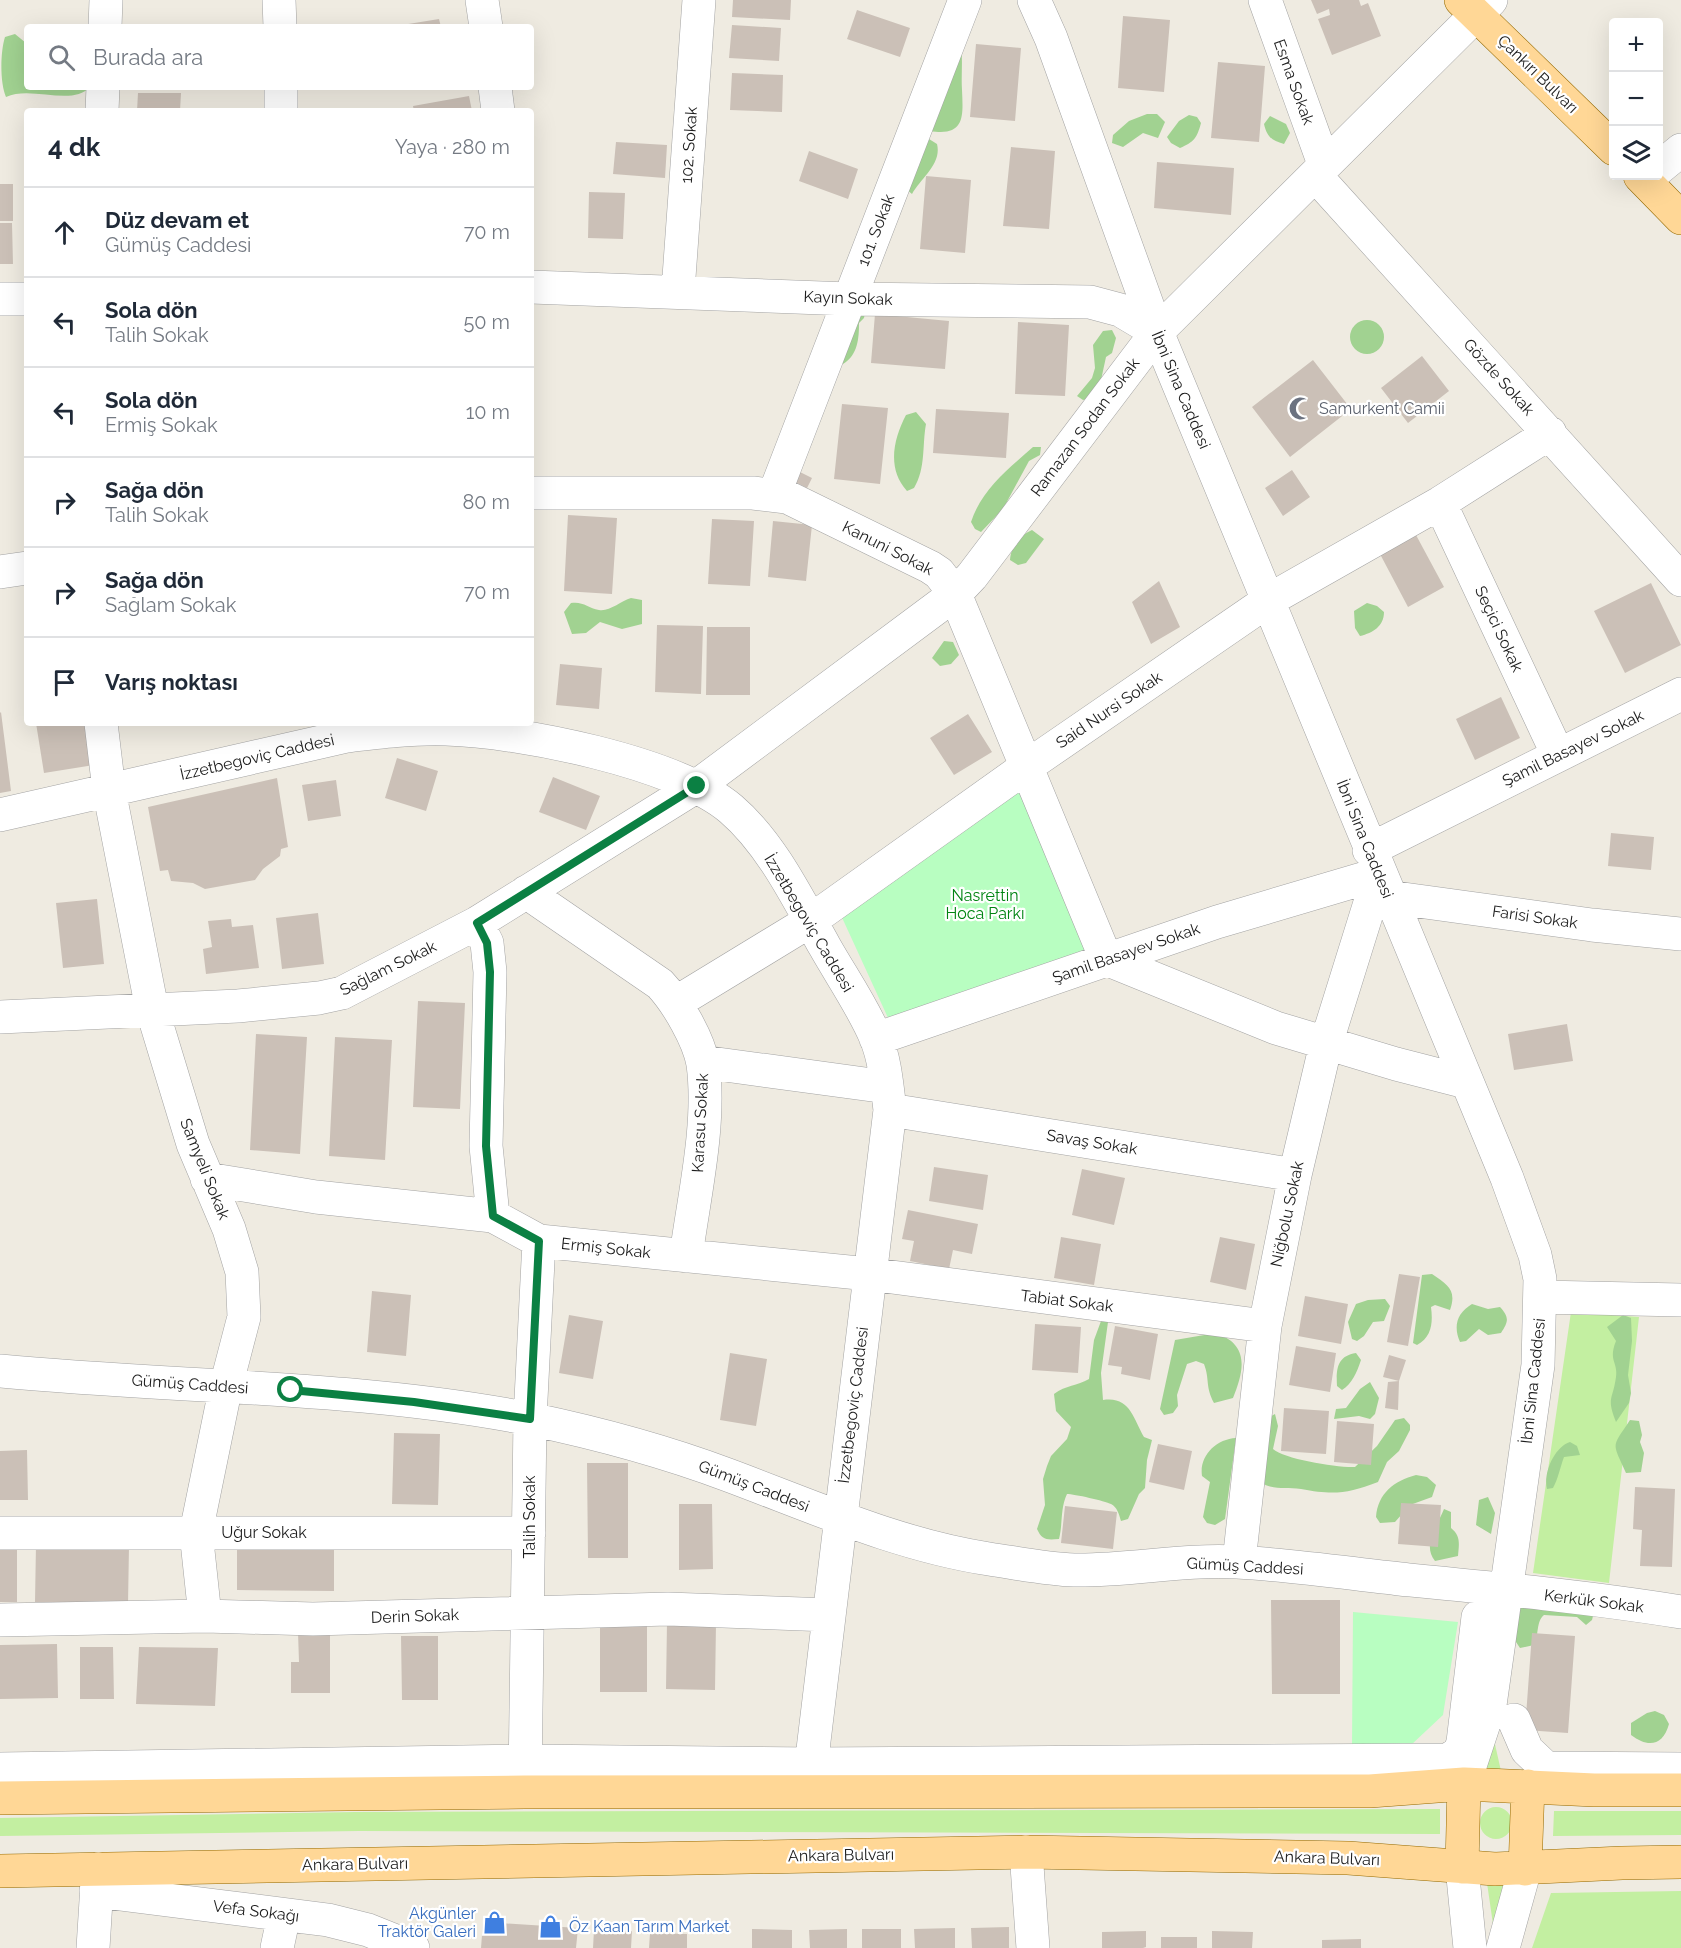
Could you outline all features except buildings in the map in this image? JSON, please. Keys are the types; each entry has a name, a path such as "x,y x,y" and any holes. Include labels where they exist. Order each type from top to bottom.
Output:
{"main road":[{"name":"Çankırı Bulvarı","path":"1476,5 1609,144"},
{"path":"1653,180 1681,218"},
{"path":"0,1798 526,1777 810,1778 1370,1791 1464,1784 1681,1790"},
{"path":"1462,1867 1464,1784"},
{"path":"1526,1869 1528,1786"},
{"name":"Ankara Bulvarı","path":"0,1871 97,1880 1026,1852 1348,1858 1462,1867 1526,1869 1681,1862"}],"street":[{"path":"105,24 106,0"},
{"path":"279,0 280,24"},
{"path":"482,0 486,24"},
{"name":"102. Sokak","path":"678,291 699,0"},
{"name":"101. Sokak","path":"774,495 965,0"},
{"name":"Esma Sokak","path":"1265,0 1319,170"},
{"name":"İbni Sina Caddesi","path":"1038,2 1157,332 1269,600 1536,1255 1541,1297 1538,1365 1506,1589 1502,1712 1464,1784"},
{"name":"Ramazan Sodan Sokak","path":"697,786 955,594 972,576 1157,332 1319,170 1476,5"},
{"path":"102,108 103,90"},
{"path":"281,90 281,108"},
{"path":"495,90 498,108"},
{"path":"1663,164 1681,150"},
{"name":"Gözde Sokak","path":"1319,170 1681,580"},
{"name":"Kayın Sokak","path":"534,287 849,299 1090,302 1120,310 1157,332"},
{"path":"0,299 24,299"},
{"name":"Said Nursi Sokak","path":"677,1002 810,921 1026,767 1269,600 1440,503 1550,433"},
{"name":"Kanuni Sokak","path":"534,493 788,497 939,573 955,594 1106,960"},
{"name":"Seçici Sokak","path":"1440,503 1558,755"},
{"path":"0,572 24,568"},
{"name":"Şamil Basayev Sokak","path":"876,1039 1217,922 1379,874 1558,755 1681,694"},
{"name":"Samyeli Sokak","path":"101,726 109,790 152,1009 176,1092 207,1179 229,1229 242,1272 244,1317 226,1386 196,1532 205,1616"},
{"name":"İzzetbegoviç Caddesi","path":"0,815 347,736 403,729 522,730 638,764 697,786 732,810 753,832 810,921 876,1039 888,1098 810,1778"},
{"name":"Sağlam Sokak","path":"0,1017 238,1006 319,998 342,993 477,923 697,786"},
{"name":"Farisi Sokak","path":"1379,874 1592,925 1681,934"},
{"name":"Niğbolu Sokak","path":"1239,1562 1265,1326 1295,1175 1326,1044 1379,874"},
{"name":"Karasu Sokak","path":"526,892 660,984 677,1002 703,1062 703,1112 686,1256"},
{"path":"477,923 487,943 490,972 486,1146 493,1216"},
{"path":"1106,960 1276,1028 1466,1082"},
{"name":"Savaş Sokak","path":"703,1062 1295,1175"},
{"name":"Ermiş Sokak","path":"207,1179 316,1197 493,1216 539,1241 869,1274"},
{"name":"Talih Sokak","path":"526,1777 530,1419 539,1241"},
{"name":"Tabiat Sokak","path":"869,1274 1265,1326"},
{"path":"1541,1297 1681,1300"},
{"name":"Gümüş Caddesi","path":"0,1371 226,1386 414,1402 530,1419 667,1455 726,1474 839,1518 920,1545 1035,1566 1073,1570 1188,1561 1239,1562 1506,1589"},
{"name":"Uğur Sokak","path":"0,1533 529,1533"},
{"name":"Kerkük Sokak","path":"1506,1589 1681,1612"},
{"name":"Derin Sokak","path":"0,1620 205,1616 313,1619 668,1609 829,1615"},
{"path":"810,1778 1448,1760 1460,1752 1463,1742 1478,1617"},
{"path":"1502,1712 1527,1750 1546,1768 1681,1769"},
{"path":"1502,1712 1528,1786"},
{"path":"0,1769 526,1777"},
{"path":"1026,1852 1033,1948"},
{"path":"1462,1867 1470,1948"},
{"path":"1503,1948 1526,1869"},
{"path":"93,1948 97,1880"},
{"name":"Vefa Sokağı","path":"97,1880 284,1915 328,1920 368,1930 413,1948"},
{"path":"277,1948 284,1915"}],"green space":[{"path":"15,34 24,41 24,90 86,90 82,93 62,96 27,93 6,97 1,68 5,37"},
{"path":"961,47 962,116 960,122 950,131 930,131"},
{"path":"1147,114 1157,114 1165,122 1158,138 1143,133 1123,147 1112,143 1113,135 1129,121"},
{"path":"1189,115 1197,117 1201,123 1194,139 1180,148 1171,143 1167,137 1179,121"},
{"path":"1270,116 1286,124 1290,133 1284,144 1273,140 1268,135 1264,124"},
{"path":"929,139 937,144 936,158 912,194 906,189"},
{"path":"866,308 864,318 859,323 855,351 843,364 837,363 837,341"},
{"path":"1367,320 1379,325 1384,337 1379,349 1367,354 1355,349 1350,337 1355,325"},
{"path":"1112,330 1116,338 1112,353 1106,357 1101,380 1091,398 1083,400 1077,396 1092,378 1095,368 1093,345 1103,331"},
{"path":"916,412 926,424 923,457 918,480 914,488 907,491 894,464 895,444 906,415"},
{"path":"1033,447 1041,447 1040,455 1029,461 1003,509 981,532 975,529 971,522 989,490"},
{"path":"1032,530 1044,539 1026,563 1018,565 1010,560 1012,550 1023,535"},
{"path":"631,598 642,600 642,624 622,629 600,622 586,633 572,634 564,612 571,603 603,610"},
{"path":"1367,603 1377,606 1384,612 1384,617 1377,628 1360,636 1355,628 1354,611"},
{"path":"944,641 953,642 959,655 951,664 940,666 932,658"},
{"name":"Nasrettin Hoca Parkı","path":"1018,790 1090,948 889,1020 839,911"},
{"path":"1432,1274 1450,1289 1452,1303 1450,1310 1435,1305 1431,1307 1432,1318 1429,1333 1417,1345 1413,1343 1422,1275"},
{"path":"1385,1299 1390,1306 1384,1321 1373,1322 1364,1336 1357,1341 1352,1339 1348,1322 1356,1304 1368,1300"},
{"path":"1472,1304 1488,1309 1500,1307 1507,1319 1501,1333 1488,1335 1479,1329 1466,1341 1460,1342 1457,1331 1458,1320 1463,1311"},
{"path":"1571,1312 1639,1317 1609,1583 1533,1573"},
{"path":"1104,1313 1108,1322 1101,1373 1103,1400 1119,1401 1125,1405 1144,1437 1152,1440 1147,1460 1145,1488 1139,1494 1128,1519 1121,1521 1119,1513 1111,1504 1067,1494 1063,1505 1059,1539 1048,1539 1043,1537 1037,1529 1045,1505 1043,1479 1051,1456 1067,1439 1071,1427 1056,1411 1054,1394 1089,1379 1094,1340"},
{"path":"1623,1315 1631,1318 1632,1341 1628,1375 1631,1393 1629,1403 1616,1422 1611,1399 1616,1377 1613,1353 1616,1341 1607,1327"},
{"path":"1216,1333 1235,1344 1239,1352 1240,1378 1233,1398 1214,1403 1209,1392 1204,1364 1196,1361 1187,1364 1177,1395 1178,1406 1173,1413 1164,1415 1160,1409 1175,1340"},
{"path":"1356,1353 1361,1360 1351,1381 1342,1390 1337,1386 1339,1364 1345,1357"},
{"path":"1370,1382 1379,1398 1375,1414 1370,1419 1359,1416 1334,1419 1336,1409 1346,1408 1360,1389"},
{"path":"1275,1414 1278,1426 1273,1449 1299,1459 1337,1466 1355,1467 1377,1446 1395,1420 1404,1418 1410,1425 1410,1430 1399,1451 1387,1462 1378,1482 1340,1492 1275,1488 1260,1482 1266,1419"},
{"path":"1630,1420 1639,1421 1642,1435 1640,1442 1644,1453 1641,1472 1626,1473 1616,1445"},
{"path":"1236,1438 1225,1519 1215,1525 1207,1523 1203,1517 1210,1482 1202,1476 1203,1462 1206,1455 1216,1445"},
{"path":"1570,1442 1577,1446 1580,1455 1564,1457 1553,1488 1547,1489 1548,1469 1551,1462 1559,1449"},
{"path":"1416,1475 1427,1477 1436,1485 1432,1497 1410,1505 1395,1522 1380,1523 1376,1517 1377,1509 1388,1489"},
{"path":"1488,1497 1495,1513 1491,1534 1476,1525 1479,1500"},
{"path":"1444,1509 1451,1512 1451,1528 1459,1540 1458,1556 1435,1561 1431,1555 1430,1542"},
{"path":"1522,1603 1593,1616 1586,1625 1577,1617 1544,1615 1540,1621 1534,1645 1520,1648 1512,1636 1515,1612"},
{"path":"1353,1612 1458,1622 1443,1715 1411,1745 1352,1746"},
{"path":"1655,1711 1664,1715 1669,1724 1659,1741 1643,1742 1631,1735 1631,1723"},
{"path":"1492,1731 1501,1771 1479,1771"},
{"path":"1496,1807 1507,1812 1512,1823 1507,1834 1496,1839 1485,1834 1480,1823 1485,1812"},
{"path":"1440,1809 1440,1834 359,1831 0,1836 0,1818 355,1812"},
{"path":"1554,1811 1681,1811 1681,1835 1553,1836"},
{"path":"1487,1883 1507,1883 1494,1931"},
{"path":"1681,1891 1681,1948 1532,1948 1551,1893"}],"place":[{"name":"Samurkent Camii","path":"1301,408"},
{"name":"Akgünler Traktör Galeri","path":"494,1922"},
{"name":"Öz Kaan Tarım Market","path":"551,1926"}],"route":[{"path":"291,1390 414,1402 530,1419 539,1241 493,1216 486,1146 490,972 487,943 477,923 697,786"}]}
